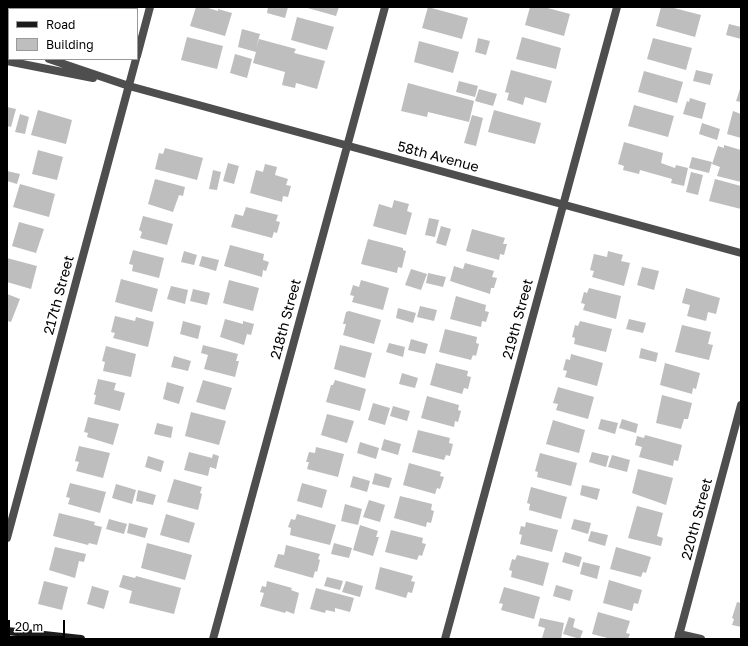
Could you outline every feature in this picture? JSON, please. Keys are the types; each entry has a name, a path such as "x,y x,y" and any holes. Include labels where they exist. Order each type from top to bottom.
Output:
{"main road":[{"path":"7,631 81,639"}],"street":[{"path":"138,52 150,7"},
{"name":"218th Street","path":"213,639 346,145 385,7"},
{"name":"219th Street","path":"445,639 617,7"},
{"name":"58th Avenue","path":"52,60 129,86 741,253"},
{"name":"217th Street","path":"7,538 136,60"},
{"name":"58th Avenue","path":"7,61 129,86"},
{"name":"220th Street","path":"679,637 741,405"},
{"path":"679,637 701,639"}],"building":[{"path":"196,7 205,7 218,11 218,9 232,13 225,36 190,26"},
{"path":"268,7 288,7 285,18 267,13"},
{"path":"304,7 339,7 336,16"},
{"path":"428,7 468,18 462,39 422,28"},
{"path":"530,7 544,7 570,14 564,36 525,25"},
{"path":"661,7 670,7 701,15 695,37 656,26"},
{"path":"297,17 334,27 327,50 291,40"},
{"path":"729,24 741,27 741,39 726,35"},
{"path":"242,29 260,34 256,48 259,39 296,49 294,53 325,61 317,89 296,83 295,88 282,85 285,72 253,63 256,52 238,47"},
{"path":"187,37 223,46 217,69 181,60"},
{"path":"522,37 561,48 556,69 516,59"},
{"path":"478,38 490,41 486,55 475,52"},
{"path":"653,38 692,48 686,70 647,59"},
{"path":"419,41 459,52 453,73 414,62"},
{"path":"235,54 252,59 247,78 230,73"},
{"path":"511,70 552,81 546,103 525,97 523,105 507,100 509,93 505,92"},
{"path":"696,70 713,74 710,85 693,81"},
{"path":"644,71 683,82 677,103 638,92"},
{"path":"459,81 478,86 475,97 456,92"},
{"path":"408,83 474,101 469,122 428,112 427,117 401,111"},
{"path":"741,86 741,102 736,101"},
{"path":"479,89 497,94 493,106 475,101"},
{"path":"690,98 706,103 702,119 683,114 687,101 689,102"},
{"path":"634,105 674,116 668,137 628,126"},
{"path":"7,107 16,109 11,127 7,126"},
{"path":"38,110 72,120 66,144 31,135"},
{"path":"494,110 541,123 535,144 488,132"},
{"path":"733,111 741,114 741,138 727,134"},
{"path":"20,114 29,117 25,134 15,132"},
{"path":"472,115 483,118 476,146 464,143"},
{"path":"702,123 720,129 717,140 699,134"},
{"path":"624,142 663,153 661,163 675,168 676,165 688,168 684,186 671,183 672,179 640,170 639,174 623,170 624,166 618,164"},
{"path":"724,145 741,150 741,182 717,176 720,167 712,164 718,146 724,148"},
{"path":"165,148 203,158 197,180 155,169 159,153 163,154"},
{"path":"38,150 63,157 57,180 32,174"},
{"path":"692,157 712,162 709,173 689,168"},
{"path":"228,163 239,166 234,184 223,181"},
{"path":"265,164 277,167 275,175 288,179 286,185 291,186 288,197 283,196 282,202 250,193 256,170 263,172"},
{"path":"213,170 221,172 217,190 209,189"},
{"path":"7,171 20,174 17,184 7,181"},
{"path":"691,172 703,175 698,195 686,192"},
{"path":"155,179 185,187 183,196 179,195 173,212 148,204"},
{"path":"715,179 741,186 741,209 709,201"},
{"path":"20,184 55,194 49,217 13,207"},
{"path":"394,200 409,204 407,211 412,213 406,235 373,226 379,204 392,208"},
{"path":"246,207 278,215 276,221 280,222 277,233 274,232 272,238 231,227 235,214 243,216"},
{"path":"143,216 173,224 167,245 140,238 142,232 139,230"},
{"path":"429,218 439,220 435,237 425,235"},
{"path":"19,222 44,229 36,253 12,246"},
{"path":"441,226 451,229 446,246 436,243"},
{"path":"472,229 505,238 503,244 507,244 504,255 500,254 499,260 466,251"},
{"path":"368,239 403,248 403,250 406,251 402,268 398,267 397,273 361,264"},
{"path":"230,245 264,254 263,260 269,262 266,271 263,270 262,277 224,266"},
{"path":"133,250 164,258 159,278 132,271 133,265 129,264"},
{"path":"184,251 197,255 194,265 181,262"},
{"path":"608,251 623,255 621,261 630,263 624,286 592,277 594,271 590,270 594,254 607,257"},
{"path":"202,256 219,260 216,271 199,266"},
{"path":"7,258 37,266 31,289 7,282"},
{"path":"465,263 494,271 492,277 497,278 494,288 491,288 490,294 450,281 454,266 463,269"},
{"path":"642,267 659,271 654,290 637,285"},
{"path":"411,269 427,274 421,290 405,285"},
{"path":"428,273 446,277 443,287 426,283"},
{"path":"121,279 158,289 152,312 115,302"},
{"path":"229,280 259,288 253,311 223,303"},
{"path":"361,280 389,288 383,310 352,302 354,296 350,295 353,285 359,287"},
{"path":"171,286 188,290 185,304 167,299"},
{"path":"589,288 621,296 616,319 583,310 585,304 581,303 584,292 587,293"},
{"path":"686,288 720,298 716,314 708,312 706,321 687,316 690,305 682,303"},
{"path":"193,289 210,293 207,305 190,301"},
{"path":"7,294 20,299 11,322 7,321"},
{"path":"456,296 486,305 485,311 489,312 486,322 482,321 481,327 450,319"},
{"path":"420,306 437,310 434,321 417,317"},
{"path":"398,308 416,313 413,323 396,318"},
{"path":"349,311 381,320 374,344 343,335 346,324 343,324 346,312"},
{"path":"115,316 135,321 136,317 154,322 148,347 113,338 115,333 111,332"},
{"path":"225,319 243,324 243,321 254,324 251,335 247,334 244,345 220,337"},
{"path":"629,319 646,323 643,333 626,329"},
{"path":"183,321 201,326 198,339 180,334"},
{"path":"580,321 612,329 606,352 574,344 575,338 572,337 575,325 578,326"},
{"path":"682,325 711,332 708,344 713,345 709,360 675,352"},
{"path":"445,329 477,337 476,343 479,344 476,356 473,355 471,360 439,352"},
{"path":"411,339 428,344 425,354 408,350"},
{"path":"389,343 405,347 403,357 386,352"},
{"path":"203,345 238,354 236,361 239,361 235,377 204,369 208,355 201,353"},
{"path":"340,345 372,353 365,378 334,369"},
{"path":"106,346 136,354 131,377 103,371 105,362 102,361"},
{"path":"641,348 658,353 656,362 639,358"},
{"path":"571,354 603,363 597,386 565,377 567,371 563,370 566,359 570,360"},
{"path":"174,356 191,361 188,371 171,367"},
{"path":"436,363 468,371 467,376 471,377 468,389 464,388 462,394 430,385"},
{"path":"665,363 700,373 696,389 693,388 692,394 660,385"},
{"path":"402,373 418,378 415,388 399,384"},
{"path":"98,379 116,383 114,390 125,393 120,411 94,404 96,395 94,395"},
{"path":"203,380 232,388 225,410 196,402"},
{"path":"335,380 366,389 360,411 326,402 331,385 333,385"},
{"path":"167,382 184,387 179,404 163,399"},
{"path":"558,387 594,397 588,419 556,410 558,404 553,403"},
{"path":"662,395 692,403 688,419 684,419 681,429 656,423"},
{"path":"427,396 459,405 458,410 461,411 458,422 455,421 454,427 421,418"},
{"path":"373,403 390,408 385,425 368,420"},
{"path":"393,406 410,411 407,421 390,416"},
{"path":"191,412 226,421 219,445 185,436"},
{"path":"327,414 354,421 347,443 321,435"},
{"path":"88,417 119,424 113,445 87,437 88,433 84,432"},
{"path":"601,419 618,423 615,434 598,429"},
{"path":"622,419 638,424 636,433 619,428"},
{"path":"553,420 585,430 579,453 546,444"},
{"path":"157,423 173,427 171,438 154,434"},
{"path":"418,430 450,438 449,443 453,444 450,456 446,455 444,460 412,452"},
{"path":"645,435 682,445 678,461 674,460 673,466 639,457 642,447 635,445 637,436 644,438"},
{"path":"384,439 401,444 398,455 381,450"},
{"path":"360,442 379,448 376,459 357,453"},
{"path":"79,446 110,453 103,478 76,471 79,462 75,461"},
{"path":"316,447 344,454 338,477 307,469 309,462 306,462 309,452 315,453"},
{"path":"189,452 212,458 213,454 219,456 216,469 210,467 208,476 184,470"},
{"path":"592,452 609,456 606,467 589,462"},
{"path":"540,453 577,463 571,486 537,477 538,472 535,471"},
{"path":"612,455 630,460 627,472 608,467"},
{"path":"148,456 164,461 161,472 145,467"},
{"path":"409,463 441,472 440,476 444,477 440,489 437,488 435,494 403,485"},
{"path":"638,469 673,478 666,505 632,493"},
{"path":"375,473 392,478 389,488 372,484"},
{"path":"353,476 370,481 367,492 350,487"},
{"path":"174,479 202,487 198,510 167,502"},
{"path":"70,483 106,492 100,513 68,504 70,498 66,497"},
{"path":"302,483 327,490 322,508 297,501"},
{"path":"116,484 136,490 132,504 112,498"},
{"path":"582,485 600,489 597,500 580,495"},
{"path":"531,487 567,497 561,519 529,510 530,504 527,503"},
{"path":"138,490 156,495 153,505 136,501"},
{"path":"400,496 432,504 431,510 434,511 431,523 427,522 426,527 394,518"},
{"path":"369,500 385,505 380,522 363,517"},
{"path":"345,504 362,509 358,525 341,521"},
{"path":"637,506 663,513 657,536 663,538 661,546 628,538"},
{"path":"59,513 95,522 94,525 102,527 97,545 89,543 88,545 53,536"},
{"path":"166,514 195,523 189,543 160,535"},
{"path":"297,514 336,525 330,545 290,535 291,528 288,527 291,519 295,520"},
{"path":"109,519 127,524 124,534 106,529"},
{"path":"574,519 591,523 588,534 571,529"},
{"path":"526,522 558,530 552,552 520,544 522,535 519,534 521,526 525,527"},
{"path":"129,523 148,528 145,538 127,533"},
{"path":"360,525 378,531 376,537 379,537 373,556 353,550"},
{"path":"391,530 423,538 422,543 426,544 422,556 419,555 417,560 385,552"},
{"path":"591,531 608,535 605,546 588,541"},
{"path":"147,543 192,555 185,580 141,568"},
{"path":"334,543 352,548 349,558 331,554"},
{"path":"286,545 320,554 317,572 315,571 313,578 274,567 278,554 284,555"},
{"path":"55,547 86,554 84,562 79,561 75,578 49,570"},
{"path":"616,547 651,557 646,573 643,572 641,577 610,569"},
{"path":"565,552 582,557 579,567 562,562"},
{"path":"517,555 549,563 543,586 511,577 512,571 509,570 512,559 515,560"},
{"path":"583,562 600,566 597,579 580,574"},
{"path":"380,567 413,576 411,581 415,582 412,593 408,592 406,598 375,589"},
{"path":"123,575 135,578 136,576 181,588 174,614 129,603 132,591 119,587"},
{"path":"327,577 343,581 340,590 324,586"},
{"path":"609,580 642,590 638,604 634,603 632,611 603,603"},
{"path":"44,581 68,587 62,610 38,604"},
{"path":"267,581 292,588 291,590 299,593 294,614 260,606 264,593 260,592 262,586 266,587"},
{"path":"346,581 363,586 360,597 342,592"},
{"path":"556,585 573,590 570,601 553,596"},
{"path":"92,586 109,591 104,609 87,604"},
{"path":"504,587 540,597 534,619 501,610 503,604 499,603"},
{"path":"316,588 354,598 350,612 335,608 335,612 326,610 325,613 310,609"},
{"path":"737,602 741,603 741,627 732,625 734,619 732,618"},
{"path":"598,612 630,621 626,633 630,634 628,639 611,639 592,634"},
{"path":"569,617 575,619 573,627 583,631 580,639 563,634"},
{"path":"540,618 564,623 561,639 542,638 545,628 538,626"}]}
